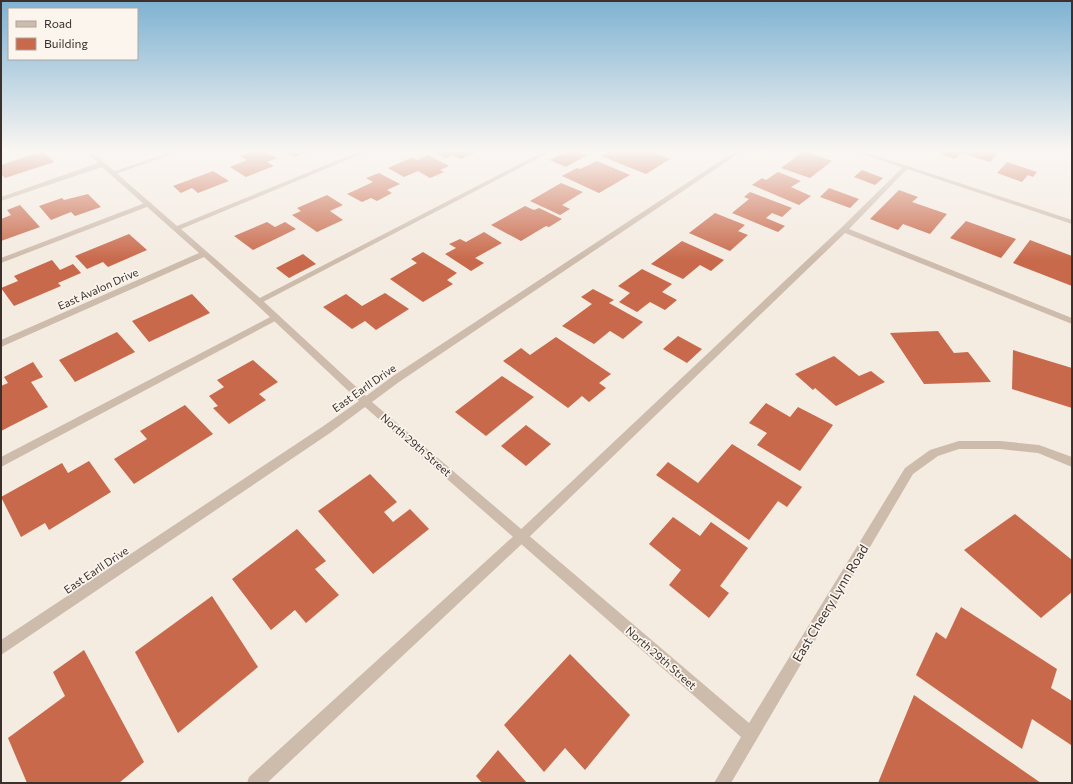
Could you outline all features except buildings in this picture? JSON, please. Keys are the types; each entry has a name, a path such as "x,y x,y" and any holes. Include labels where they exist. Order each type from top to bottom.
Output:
{"street":[{"path":"1,199 37,187"},
{"name":"North 29th Street","path":"128,187 276,317 365,401 751,735"},
{"path":"176,229 279,187"},
{"path":"258,301 480,187"},
{"name":"East Earll Drive","path":"1,648 326,430 365,401 686,187"},
{"path":"254,783 521,536 844,230 887,187"},
{"path":"965,187 1072,222"},
{"path":"1,261 148,205"},
{"path":"844,230 1072,322"},
{"name":"East Avalon Drive","path":"1,344 204,254"},
{"path":"1,462 276,317"},
{"name":"East Cheery Lynn Road","path":"722,783 909,471 934,454 959,445 1000,445 1039,449 1072,462"}]}
